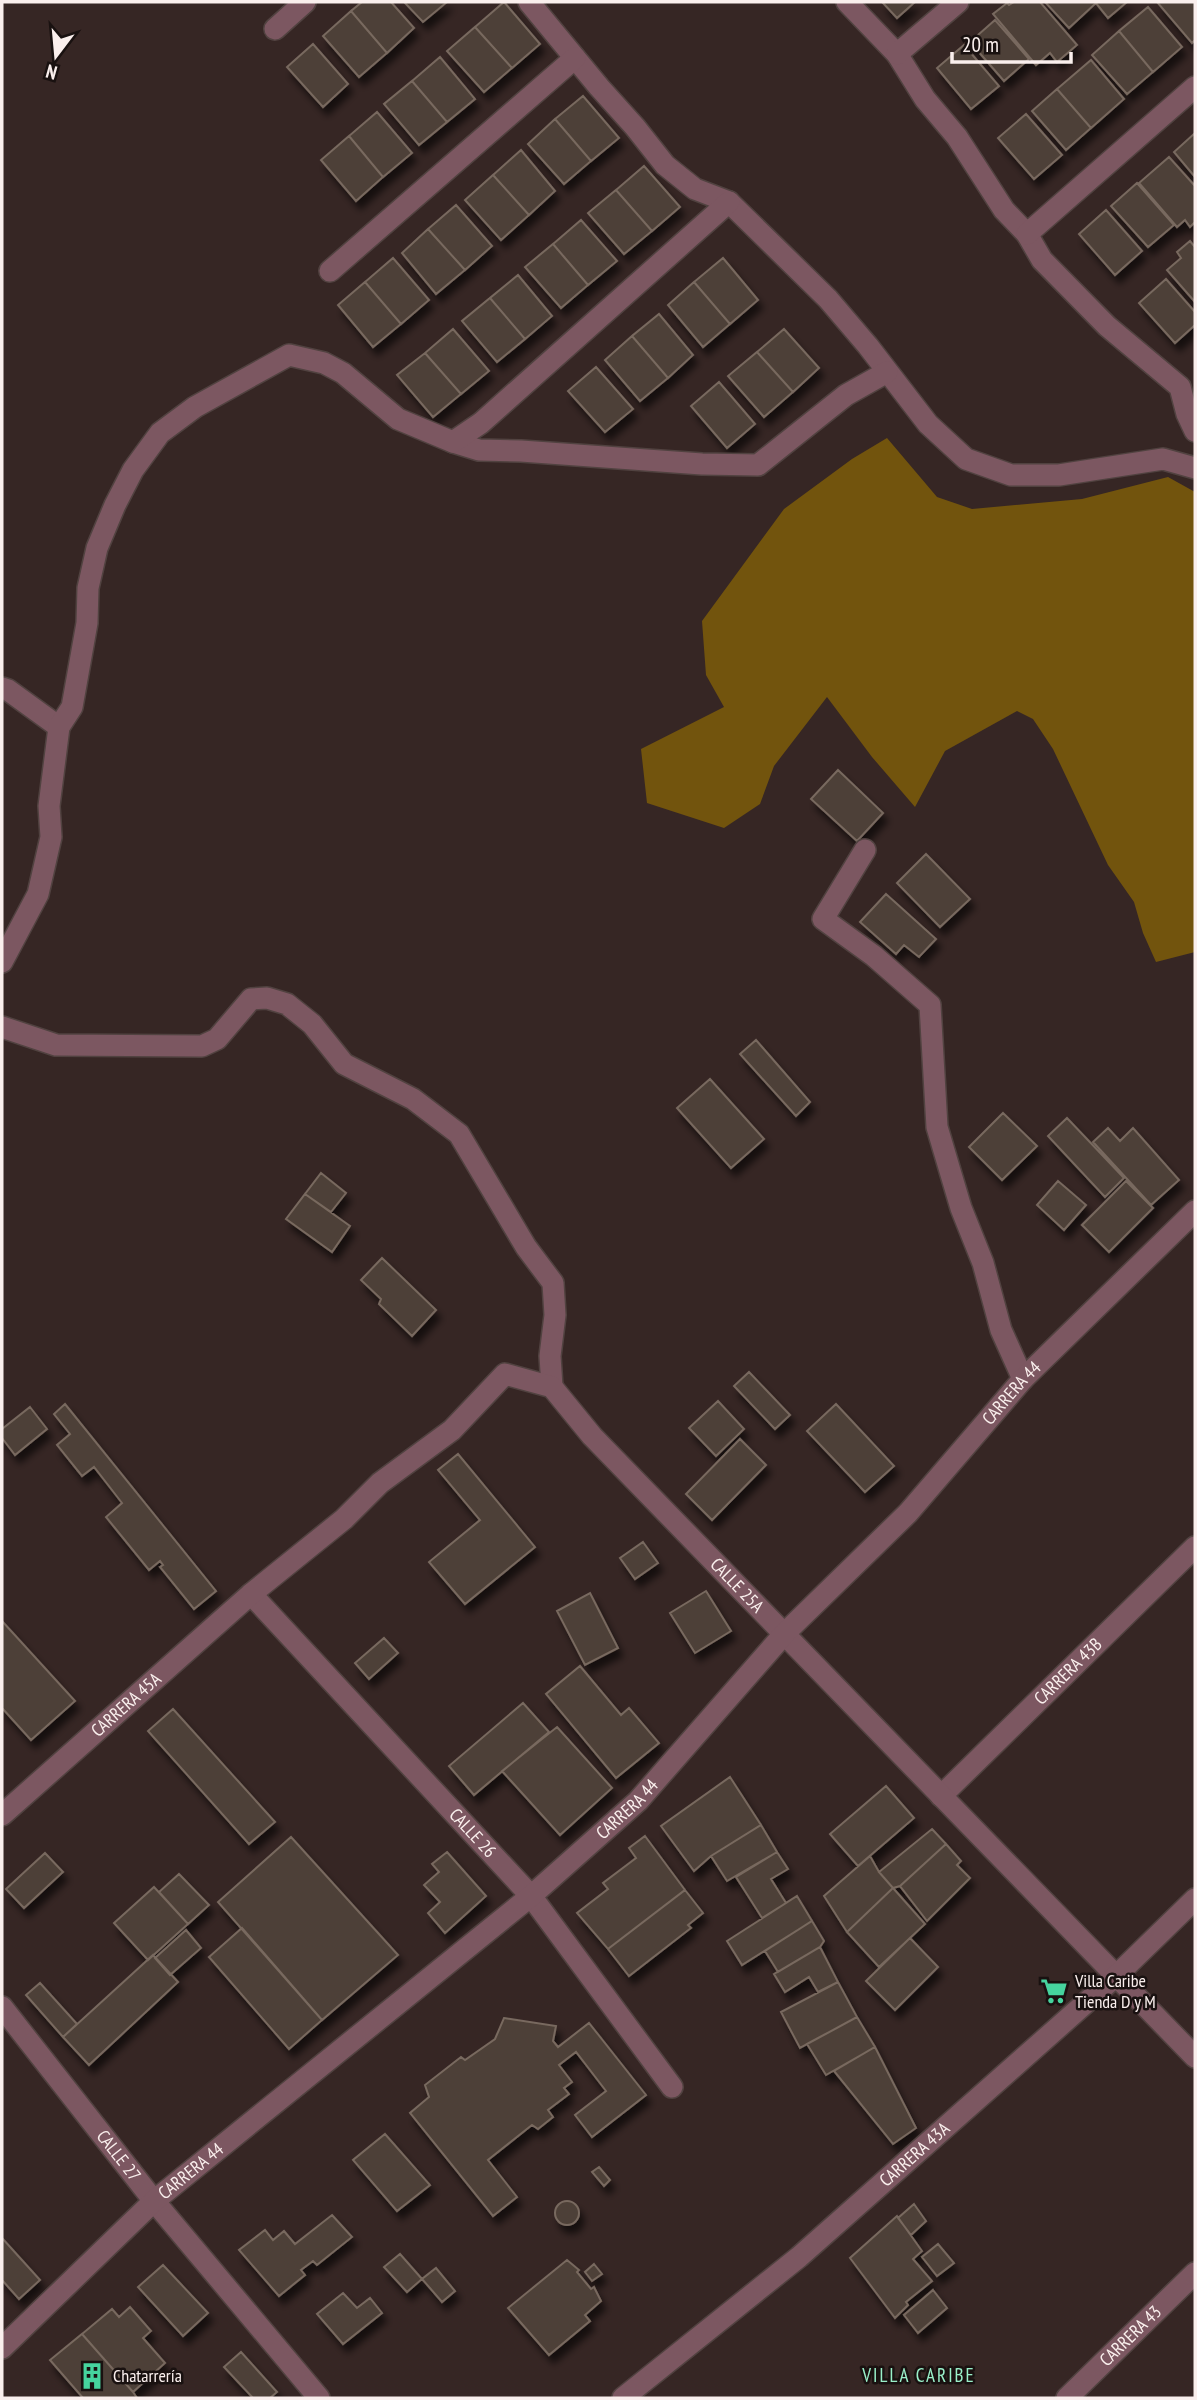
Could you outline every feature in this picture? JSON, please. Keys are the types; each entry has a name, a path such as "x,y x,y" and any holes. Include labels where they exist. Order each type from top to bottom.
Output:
{"street":[{"path":"275,29 305,2"},
{"path":"529,2 665,165 695,189 729,202 828,299 928,424 966,459 1011,475 1059,475 1163,459 1195,468"},
{"path":"847,2 897,54 925,99 957,137 1004,210 1027,234 1042,260 1097,316 1188,380 1187,414 1195,431"},
{"path":"897,54 958,2"},
{"path":"330,271 575,58"},
{"path":"1027,234 1195,87"},
{"path":"453,442 481,423 729,202"},
{"path":"2,962 38,894 51,837 49,806 59,727 72,707 97,548 133,470 160,433 195,407 289,355 324,363 343,373 398,419 479,450 758,465 846,395 887,372"},
{"path":"2,688 59,727"},
{"path":"866,850 822,919 874,956 930,1005 937,1127 961,1208 983,1263 1001,1330 1023,1379"},
{"path":"2,1027 56,1045 202,1046 217,1039 251,999 267,998 287,1004 312,1024 344,1064 413,1099 458,1133 526,1247 553,1283 555,1315 550,1356 552,1387 505,1374 452,1430 380,1483 344,1519 251,1594"},
{"name":"CARRERA 44","path":"2,2348 154,2201 531,1896 638,1801 785,1633 908,1513 1023,1379 1195,1211"},
{"name":"CALLE 25A","path":"552,1387 592,1436 1195,2057"},
{"name":"CARRERA 43B","path":"941,1796 1195,1547"},
{"name":"CARRERA 45A","path":"2,1815 251,1594"},
{"name":"CALLE 26","path":"251,1594 531,1896 672,2087"},
{"name":"CARRERA 43A","path":"623,2398 799,2257 1116,1976 1195,1899"},
{"name":"CALLE 27","path":"2,2007 154,2201 319,2398"},
{"name":"CARRERA 43","path":"1067,2398 1195,2273"}],"shaded area":[{"path":"887,438 937,497 972,509 1082,499 1168,477 1195,492 1195,952 1156,962 1143,933 1134,902 1108,865 1053,749 1033,719 1017,711 945,751 915,807 872,757 827,697 774,766 760,804 724,828 647,803 641,749 724,707 706,675 702,621 784,509 852,459"}],"building":[{"path":"362,2 391,2 414,28 387,53 351,11"},
{"path":"404,2 447,2 423,22"},
{"path":"504,2 540,44 512,68 475,27"},
{"path":"882,2 915,2 897,18"},
{"path":"1014,2 1040,2 1077,45 1057,62 1050,53 1036,65 993,14 1007,3 1009,5"},
{"path":"1045,2 1095,2 1096,3 1069,28"},
{"path":"1095,2 1127,2 1108,18"},
{"path":"1157,2 1195,2 1195,40 1192,43"},
{"path":"1148,7 1182,47 1153,72 1119,31"},
{"path":"351,11 387,53 359,77 323,36"},
{"path":"995,20 1029,59 1004,81 970,42"},
{"path":"475,27 512,68 484,92 447,51"},
{"path":"1119,31 1153,72 1127,94 1092,55"},
{"path":"313,44 348,84 323,107 287,67"},
{"path":"964,45 999,86 971,109 937,68"},
{"path":"440,57 475,99 447,122 412,81"},
{"path":"1091,60 1124,99 1091,128 1057,89"},
{"path":"412,81 447,122 419,145 384,104"},
{"path":"1057,89 1091,128 1066,150 1032,111"},
{"path":"583,96 619,138 591,161 555,119"},
{"path":"377,112 412,153 383,177 349,136"},
{"path":"1026,114 1062,155 1034,179 998,138"},
{"path":"555,119 591,161 564,184 528,144"},
{"path":"1195,133 1195,177 1174,152"},
{"path":"349,136 383,177 356,201 321,160"},
{"path":"521,150 555,191 529,215 493,175"},
{"path":"1169,157 1195,186 1195,222 1190,227 1185,220 1177,227 1139,183"},
{"path":"644,166 680,207 652,231 616,190"},
{"path":"493,175 529,215 501,240 465,200"},
{"path":"1137,183 1174,225 1148,247 1111,206"},
{"path":"616,190 652,231 624,254 588,213"},
{"path":"456,205 492,246 465,270 428,229"},
{"path":"1106,210 1142,251 1115,275 1079,234"},
{"path":"581,220 617,261 588,285 553,244"},
{"path":"428,229 465,270 436,294 402,253"},
{"path":"1190,241 1195,247 1195,302 1167,270 1181,258 1177,252"},
{"path":"553,244 588,285 561,308 525,267"},
{"path":"393,258 429,300 401,324 365,282"},
{"path":"723,258 758,300 730,324 694,282"},
{"path":"518,275 552,316 525,339 490,298"},
{"path":"1166,279 1195,312 1195,325 1175,343 1139,303"},
{"path":"365,282 401,324 373,347 338,305"},
{"path":"694,282 730,324 703,347 668,305"},
{"path":"490,298 525,339 497,362 462,321"},
{"path":"659,314 693,355 668,378 632,336"},
{"path":"453,329 489,371 461,394 425,353"},
{"path":"784,329 819,368 793,392 757,352"},
{"path":"632,336 668,378 640,401 605,360"},
{"path":"757,352 793,392 764,417 728,376"},
{"path":"425,353 461,394 433,417 397,375"},
{"path":"596,367 633,409 605,432 568,391"},
{"path":"719,382 755,424 727,448 691,406"},
{"path":"838,770 883,813 857,841 811,799"},
{"path":"926,854 970,899 940,927 897,883"},
{"path":"886,894 936,939 919,957 904,945 896,954 860,922"},
{"path":"756,1040 810,1102 796,1116 740,1054"},
{"path":"710,1079 764,1139 731,1168 677,1108"},
{"path":"1003,1113 1037,1146 1002,1180 969,1147"},
{"path":"1067,1118 1124,1178 1105,1197 1048,1136"},
{"path":"1108,1128 1120,1141 1133,1128 1179,1180 1151,1205 1093,1142"},
{"path":"321,1173 346,1193 331,1212 305,1194"},
{"path":"1058,1181 1086,1205 1064,1230 1037,1205"},
{"path":"1126,1181 1153,1208 1109,1252 1082,1225"},
{"path":"305,1194 350,1226 332,1252 286,1219"},
{"path":"382,1258 436,1310 412,1336 379,1304 381,1299 361,1280"},
{"path":"749,1372 790,1415 775,1429 734,1386"},
{"path":"718,1401 744,1429 716,1456 689,1428"},
{"path":"65,1404 216,1591 194,1609 160,1567 163,1565 160,1561 149,1570 106,1517 122,1503 94,1467 82,1476 57,1445 70,1434 54,1414"},
{"path":"836,1404 894,1466 865,1492 807,1431"},
{"path":"30,1407 47,1429 15,1455 2,1438 2,1429"},
{"path":"740,1439 766,1465 712,1520 686,1494"},
{"path":"458,1454 535,1547 465,1604 429,1562 480,1520 438,1470"},
{"path":"643,1542 658,1563 635,1579 620,1558"},
{"path":"706,1591 731,1631 695,1653 670,1613"},
{"path":"590,1593 618,1648 585,1665 557,1611"},
{"path":"2,1621 75,1701 31,1740 2,1708"},
{"path":"384,1638 398,1653 369,1679 355,1663"},
{"path":"580,1666 621,1715 629,1708 659,1743 616,1778 546,1694"},
{"path":"523,1703 549,1732 474,1795 449,1766"},
{"path":"173,1709 275,1822 249,1844 148,1731"},
{"path":"557,1727 612,1788 560,1835 502,1771"},
{"path":"730,1777 761,1825 711,1856 694,1871 661,1826"},
{"path":"886,1786 914,1818 858,1866 830,1834"},
{"path":"761,1825 777,1852 727,1881 711,1856"},
{"path":"932,1829 946,1844 900,1886 893,1888 879,1872"},
{"path":"645,1836 685,1890 608,1949 577,1913 608,1889 603,1883 636,1858 629,1848"},
{"path":"291,1837 398,1955 322,2020 218,1902"},
{"path":"946,1844 961,1861 957,1865 970,1878 927,1921 900,1886"},
{"path":"447,1852 486,1896 445,1933 428,1913 440,1902 424,1885 439,1872 432,1864"},
{"path":"777,1852 788,1869 771,1879 786,1903 762,1918 736,1877"},
{"path":"45,1853 63,1872 24,1908 6,1889"},
{"path":"870,1856 893,1888 847,1932 824,1896"},
{"path":"179,1874 209,1905 188,1924 159,1892"},
{"path":"154,1887 188,1924 148,1960 114,1923"},
{"path":"893,1888 925,1924 879,1967 847,1932"},
{"path":"685,1890 703,1913 688,1925 691,1928 629,1976 608,1949"},
{"path":"797,1896 812,1921 742,1965 727,1941"},
{"path":"812,1921 824,1941 820,1947 778,1972 765,1951"},
{"path":"242,1928 322,2020 289,2049 209,1957"},
{"path":"186,1930 201,1948 170,1975 155,1958"},
{"path":"910,1938 938,1967 895,2010 866,1981"},
{"path":"820,1947 838,1982 818,1992 809,1977 785,1992 774,1974"},
{"path":"153,1955 178,1982 89,2065 63,2037"},
{"path":"838,1982 857,2017 800,2048 781,2012"},
{"path":"40,1983 77,2024 63,2037 26,1995"},
{"path":"857,2017 875,2047 826,2075 807,2044"},
{"path":"504,2018 556,2026 553,2041 558,2047 589,2023 646,2095 592,2137 575,2115 606,2091 576,2052 559,2065 572,2082 564,2088 569,2094 548,2110 553,2117 538,2129 532,2125 488,2160 517,2197 493,2216 410,2113 429,2097 425,2085 461,2057 465,2060 495,2039"},
{"path":"875,2047 916,2128 893,2144 834,2071"},
{"path":"385,2134 430,2185 397,2211 353,2160"},
{"path":"599,2167 610,2180 604,2186 592,2172"},
{"path":"567,2201 576,2204 579,2213 576,2222 567,2225 558,2222 555,2213 558,2204"},
{"path":"914,2204 926,2221 911,2235 898,2218"},
{"path":"332,2215 352,2237 317,2265 313,2261 301,2270 305,2275 279,2296 239,2250 265,2230 273,2240 284,2231 295,2244"},
{"path":"897,2216 922,2251 913,2259 932,2281 906,2302 908,2305 895,2318 850,2258"},
{"path":"2,2238 40,2280 19,2299 2,2280"},
{"path":"938,2244 954,2263 937,2276 922,2257"},
{"path":"400,2254 422,2279 407,2292 384,2267"},
{"path":"567,2260 579,2270 577,2272 591,2289 594,2287 601,2301 585,2315 590,2321 549,2355 508,2308"},
{"path":"594,2264 602,2274 592,2281 585,2272"},
{"path":"163,2265 208,2313 183,2336 138,2287"},
{"path":"436,2268 455,2291 442,2302 422,2279"},
{"path":"933,2290 947,2308 918,2333 904,2315"},
{"path":"343,2293 357,2308 370,2298 382,2313 343,2344 317,2314"},
{"path":"130,2307 151,2331 143,2338 165,2363 133,2392 82,2334 112,2309 119,2317"},
{"name":"Chatarrería","path":"82,2334 137,2398 83,2398 50,2360"},
{"path":"241,2352 277,2392 270,2398 253,2398 224,2367"}],"place":[{"name":"Villa Caribe Tienda D y M","path":"1054,1991"},
{"name":"Chatarrería","path":"92,2376"}],"district":[{"name":"VILLA CARIBE","path":"919,2375"}]}
